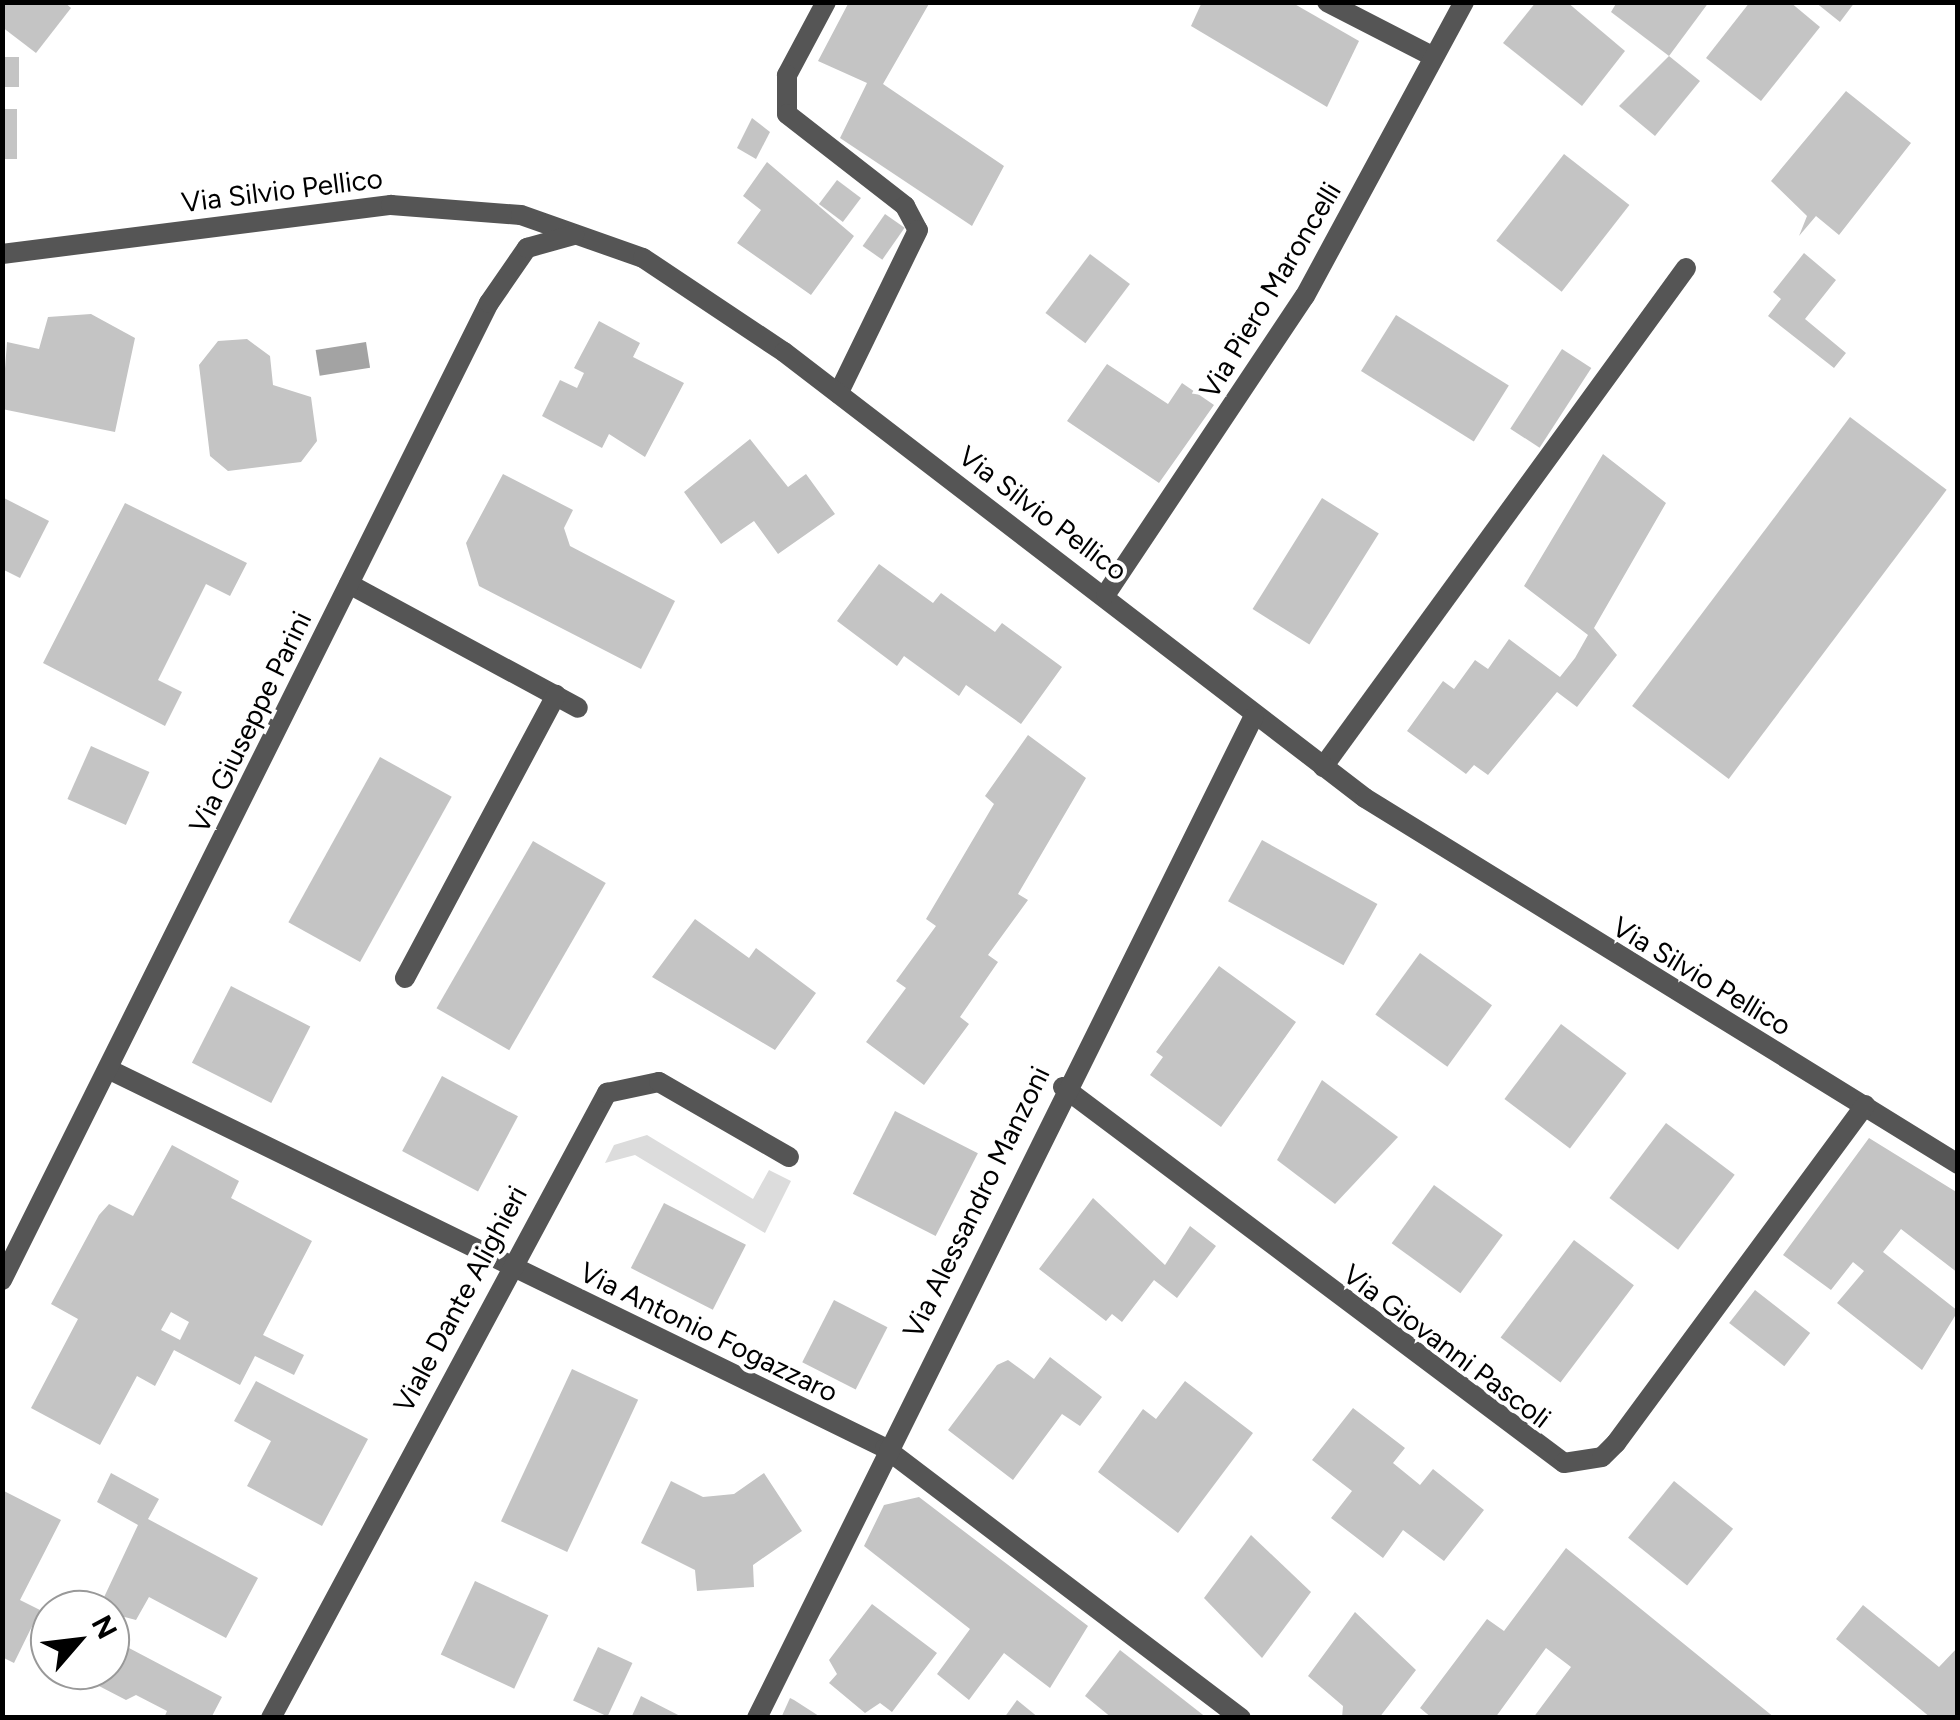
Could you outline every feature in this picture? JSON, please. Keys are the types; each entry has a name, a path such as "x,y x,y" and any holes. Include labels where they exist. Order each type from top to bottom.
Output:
{"street":[{"path":"826,2 787,76 787,114 905,206 918,230 838,394"},
{"path":"1327,2 1434,57"},
{"name":"Via Piero Maroncelli","path":"1106,594 1305,296 1464,2"},
{"name":"Via Silvio Pellico","path":"2,254 391,204 471,205 584,235 696,288 1106,594 1254,716 1500,887 1958,1164"},
{"name":"Via Giuseppe Parini","path":"2,1280 508,269 554,235 584,235"},
{"path":"1323,767 1686,268"},
{"path":"350,584 578,708"},
{"path":"405,978 556,695"},
{"name":"Via Alessandro Manzoni","path":"757,1718 1063,1087 1254,716"},
{"name":"Via Antonio Fogazzaro","path":"108,1069 885,1448 1241,1718"},
{"name":"Viale Dante Alighieri","path":"271,1718 584,1124 623,1083 674,1088 789,1157"},
{"name":"Via Giovanni Pascoli","path":"1063,1087 1545,1456 1582,1464 1616,1443 1866,1105"}],"shaded area":[{"path":"366,342 370,368 320,376 316,350"},
{"path":"647,1135 753,1199 769,1170 791,1181 765,1233 635,1155 605,1163 614,1145"}],"building":[{"path":"2,2 64,2 71,8 36,53 2,27"},
{"path":"849,2 930,2 883,84 1004,166 972,226 840,138 867,83 818,61"},
{"path":"1202,2 1291,2 1359,41 1327,107 1191,26"},
{"path":"1536,2 1567,2 1625,51 1582,106 1503,43"},
{"path":"1617,2 1709,2 1669,56 1611,12"},
{"path":"1750,2 1790,2 1820,27 1761,101 1706,58"},
{"path":"1815,2 1855,2 1840,22"},
{"path":"1669,56 1700,81 1655,136 1619,106"},
{"path":"2,57 19,57 19,87 2,87"},
{"path":"1846,91 1911,143 1839,235 1816,216 1799,236 1807,216 1771,181"},
{"path":"2,109 17,109 17,159 2,159"},
{"path":"752,118 770,132 756,159 737,148"},
{"path":"1564,154 1629,205 1562,292 1496,241"},
{"path":"767,162 854,236 811,295 737,243 761,210 743,196"},
{"path":"837,180 861,198 843,222 819,204"},
{"path":"885,214 905,228 882,260 863,246"},
{"path":"1804,253 1836,280 1805,319 1846,353 1834,368 1768,316 1781,299 1773,292"},
{"path":"1090,254 1130,284 1085,343 1045,313"},
{"path":"91,314 135,338 115,432 2,409 7,342 39,349 48,317"},
{"path":"1396,315 1509,385 1474,441 1361,371"},
{"path":"599,321 640,343 633,357 684,383 645,457 609,434 602,448 542,416 560,380 577,388 584,373 574,368"},
{"path":"247,339 270,356 273,385 311,397 317,441 301,462 228,471 210,456 199,365 218,341"},
{"path":"1562,349 1591,368 1540,448 1510,429"},
{"path":"1107,364 1168,404 1182,383 1214,405 1159,483 1067,421"},
{"path":"1850,417 1947,490 1729,779 1632,706"},
{"path":"750,439 788,487 806,474 835,514 778,554 754,521 721,544 684,492"},
{"path":"1603,454 1666,503 1594,628 1617,655 1577,707 1557,692 1488,775 1474,765 1466,774 1407,731 1443,681 1454,689 1475,660 1488,669 1509,639 1560,677 1575,658 1588,635 1524,586"},
{"path":"503,474 573,510 564,528 570,546 675,601 641,669 479,586 466,543"},
{"path":"2,497 49,521 20,578 2,569"},
{"path":"1322,498 1379,534 1309,645 1253,609"},
{"path":"125,503 247,563 230,596 206,584 158,680 182,692 165,726 43,663"},
{"path":"879,564 933,603 941,593 995,632 1002,623 1062,667 1021,724 966,685 959,696 904,656 897,666 837,621"},
{"path":"1028,735 1086,778 1018,894 1028,900 988,955 998,962 960,1017 969,1024 924,1085 866,1042 906,988 896,981 936,926 926,919 994,804 985,796"},
{"path":"91,746 149,772 126,825 67,799"},
{"path":"380,757 452,797 360,962 288,922"},
{"path":"1262,840 1377,904 1344,965 1228,901"},
{"path":"533,841 606,883 509,1050 437,1008"},
{"path":"695,919 749,958 756,948 816,993 775,1050 652,977"},
{"path":"1420,953 1492,1005 1447,1067 1375,1014"},
{"path":"1219,966 1296,1022 1221,1127 1150,1075 1163,1057 1156,1052"},
{"path":"231,986 310,1026 271,1103 192,1063"},
{"path":"1561,1024 1626,1073 1570,1148 1504,1099"},
{"path":"442,1076 518,1116 478,1191 402,1151"},
{"path":"1322,1080 1398,1137 1335,1204 1277,1160"},
{"path":"895,1111 978,1153 936,1236 853,1194"},
{"path":"1666,1123 1735,1175 1678,1250 1609,1198"},
{"path":"1869,1138 1958,1193 1958,1273 1901,1229 1883,1252 1958,1311 1922,1370 1837,1303 1864,1271 1853,1262 1831,1290 1783,1255"},
{"path":"172,1145 239,1181 231,1198 312,1241 263,1335 304,1355 294,1375 255,1356 240,1385 174,1350 155,1386 137,1376 100,1445 31,1408 78,1319 51,1304 99,1215 109,1204 133,1216","holes":["171,1312 189,1322 180,1340 161,1330"]},
{"path":"1434,1185 1503,1235 1460,1293 1392,1243"},
{"path":"1093,1198 1165,1265 1190,1226 1216,1246 1177,1298 1154,1280 1122,1322 1112,1314 1106,1321 1039,1269"},
{"path":"664,1203 746,1245 713,1310 631,1268"},
{"path":"1574,1240 1634,1285 1560,1383 1501,1337"},
{"path":"1755,1290 1810,1333 1784,1366 1729,1323"},
{"path":"834,1300 887,1327 856,1390 802,1362"},
{"path":"1050,1357 1102,1397 1080,1426 1062,1414 1013,1480 948,1430 997,1365 1008,1360 1034,1379"},
{"path":"572,1369 638,1400 567,1552 501,1521"},
{"path":"256,1381 368,1439 322,1526 247,1486 271,1441 234,1421"},
{"path":"1185,1381 1253,1433 1178,1533 1098,1472 1143,1409 1156,1419"},
{"path":"1353,1408 1405,1448 1393,1463 1420,1485 1433,1469 1484,1510 1444,1561 1403,1530 1383,1558 1331,1518 1352,1491 1312,1460"},
{"path":"111,1473 159,1499 148,1519 258,1578 226,1638 149,1597 136,1620 130,1618 130,1590 107,1590 138,1525 97,1502"},
{"path":"764,1473 802,1531 753,1565 754,1587 697,1591 695,1570 641,1543 671,1481 703,1497 734,1494"},
{"path":"1674,1481 1733,1529 1687,1586 1628,1538"},
{"path":"2,1490 61,1520 20,1600 30,1605 30,1630 14,1663 2,1657"},
{"path":"919,1497 1088,1626 1050,1688 1004,1653 969,1700 937,1674 970,1629 864,1546 884,1505"},
{"path":"1251,1535 1311,1592 1262,1658 1204,1598"},
{"path":"1566,1548 1775,1718 1533,1718 1571,1667 1546,1648 1495,1718 1432,1718 1420,1708 1487,1619 1504,1631"},
{"path":"475,1581 548,1615 514,1689 441,1654"},
{"path":"872,1604 937,1653 892,1712 880,1703 865,1713 829,1683 837,1674 829,1660"},
{"path":"1863,1605 1939,1667 1958,1647 1958,1718 1931,1718 1836,1639"},
{"path":"1355,1612 1416,1670 1379,1718 1342,1718 1343,1706 1308,1676"},
{"path":"598,1647 632,1663 608,1717 573,1700"},
{"path":"130,1649 222,1697 211,1718 164,1718 167,1711 136,1695 126,1700 107,1690 130,1690"},
{"path":"1120,1650 1207,1718 1112,1718 1085,1696"},
{"path":"641,1696 684,1718 631,1718"},
{"path":"790,1698 794,1700 822,1718 781,1718"},
{"path":"1017,1700 1039,1718 1004,1718"}]}
